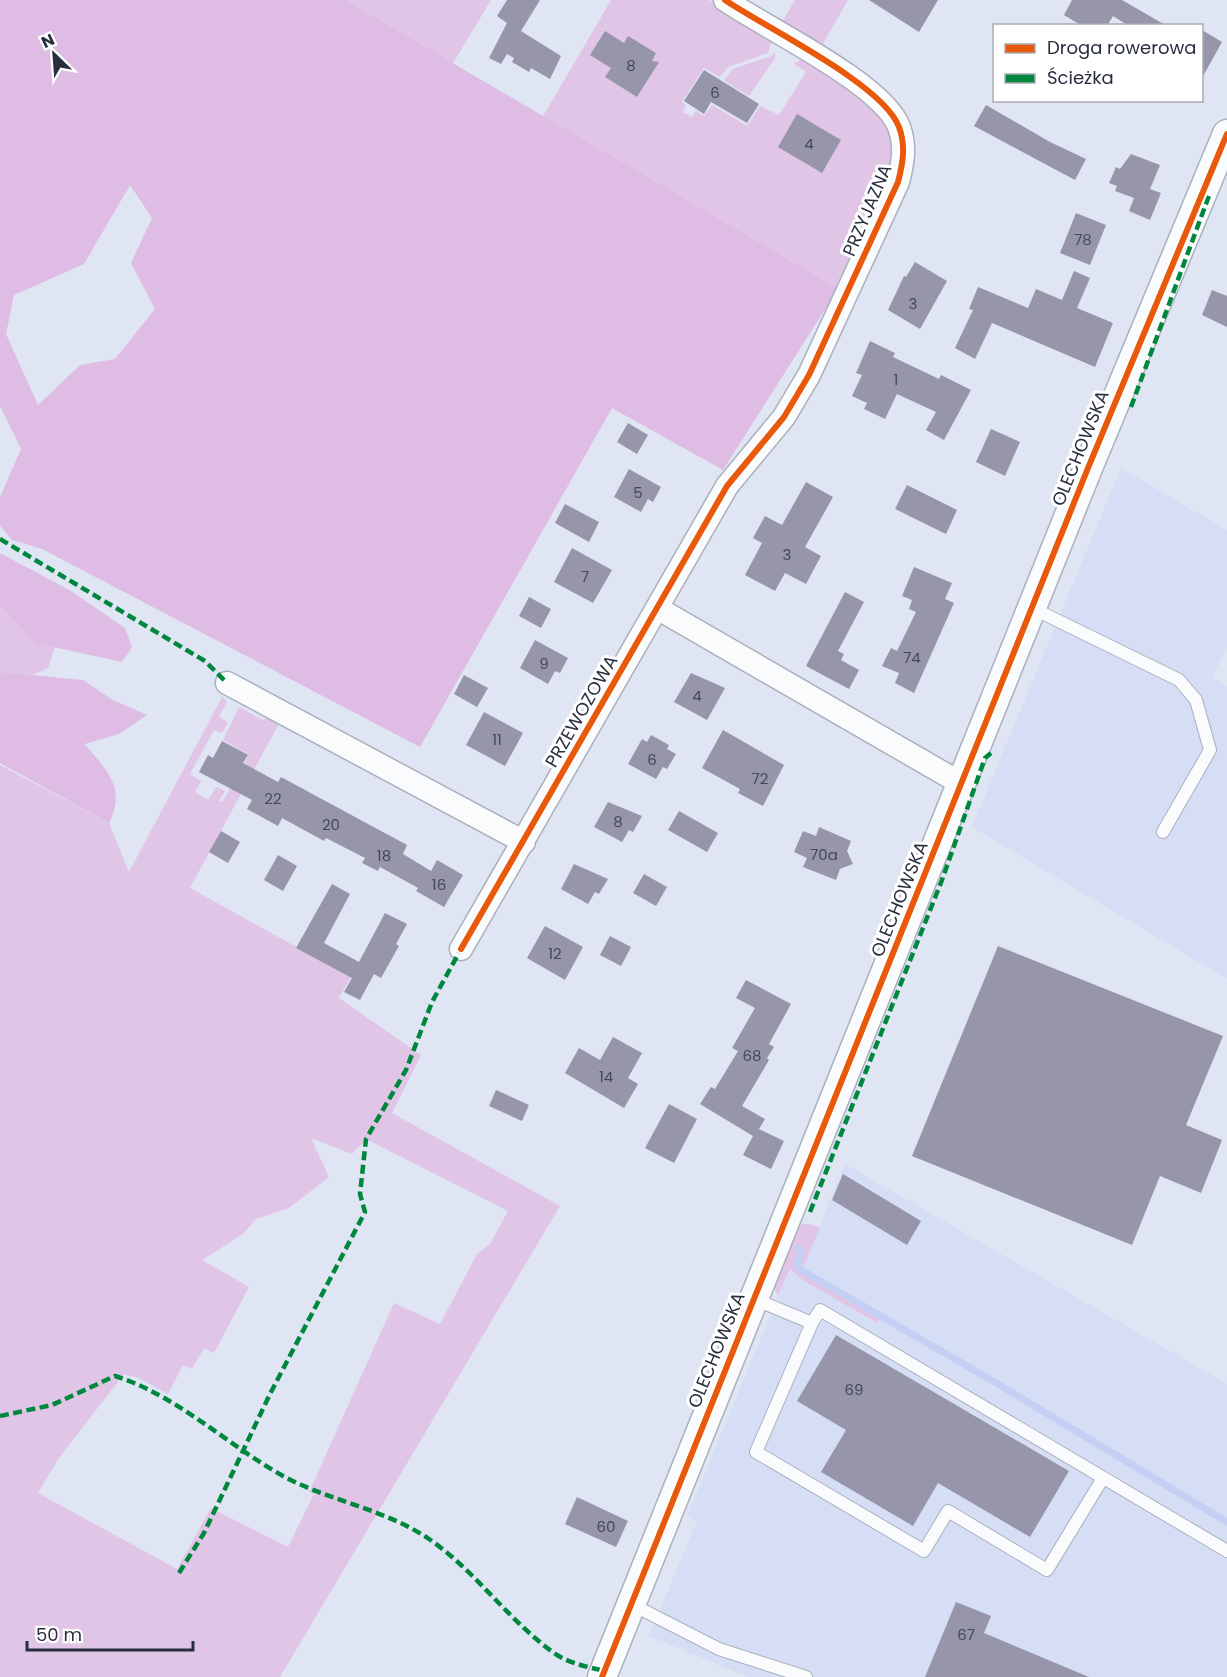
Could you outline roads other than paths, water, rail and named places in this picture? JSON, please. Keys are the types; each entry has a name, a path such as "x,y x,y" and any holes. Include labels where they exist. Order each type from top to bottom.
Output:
{"street":[{"name":"PRZYJAZNA","path":"725,0 879,98 898,126 903,143 904,162 898,182 809,375 784,417 727,486"},
{"name":"OLECHOWSKA","path":"602,1677 1032,608 1227,134"},
{"name":"PRZEWOZOWA","path":"460,950 727,486"},
{"path":"657,608 962,784"},
{"path":"227,683 524,842"}],"lane":[{"path":"1032,608 1179,680 1196,700 1210,750 1163,832"},
{"path":"753,1298 812,1323"},
{"path":"1103,1478 1047,1570 948,1511 924,1551 756,1452 812,1323 820,1310 1227,1551"},
{"path":"631,1604 719,1649 806,1677"}],"waterway":[{"path":"798,1248 801,1251 797,1264 801,1270 993,1381 1227,1522"}]}
